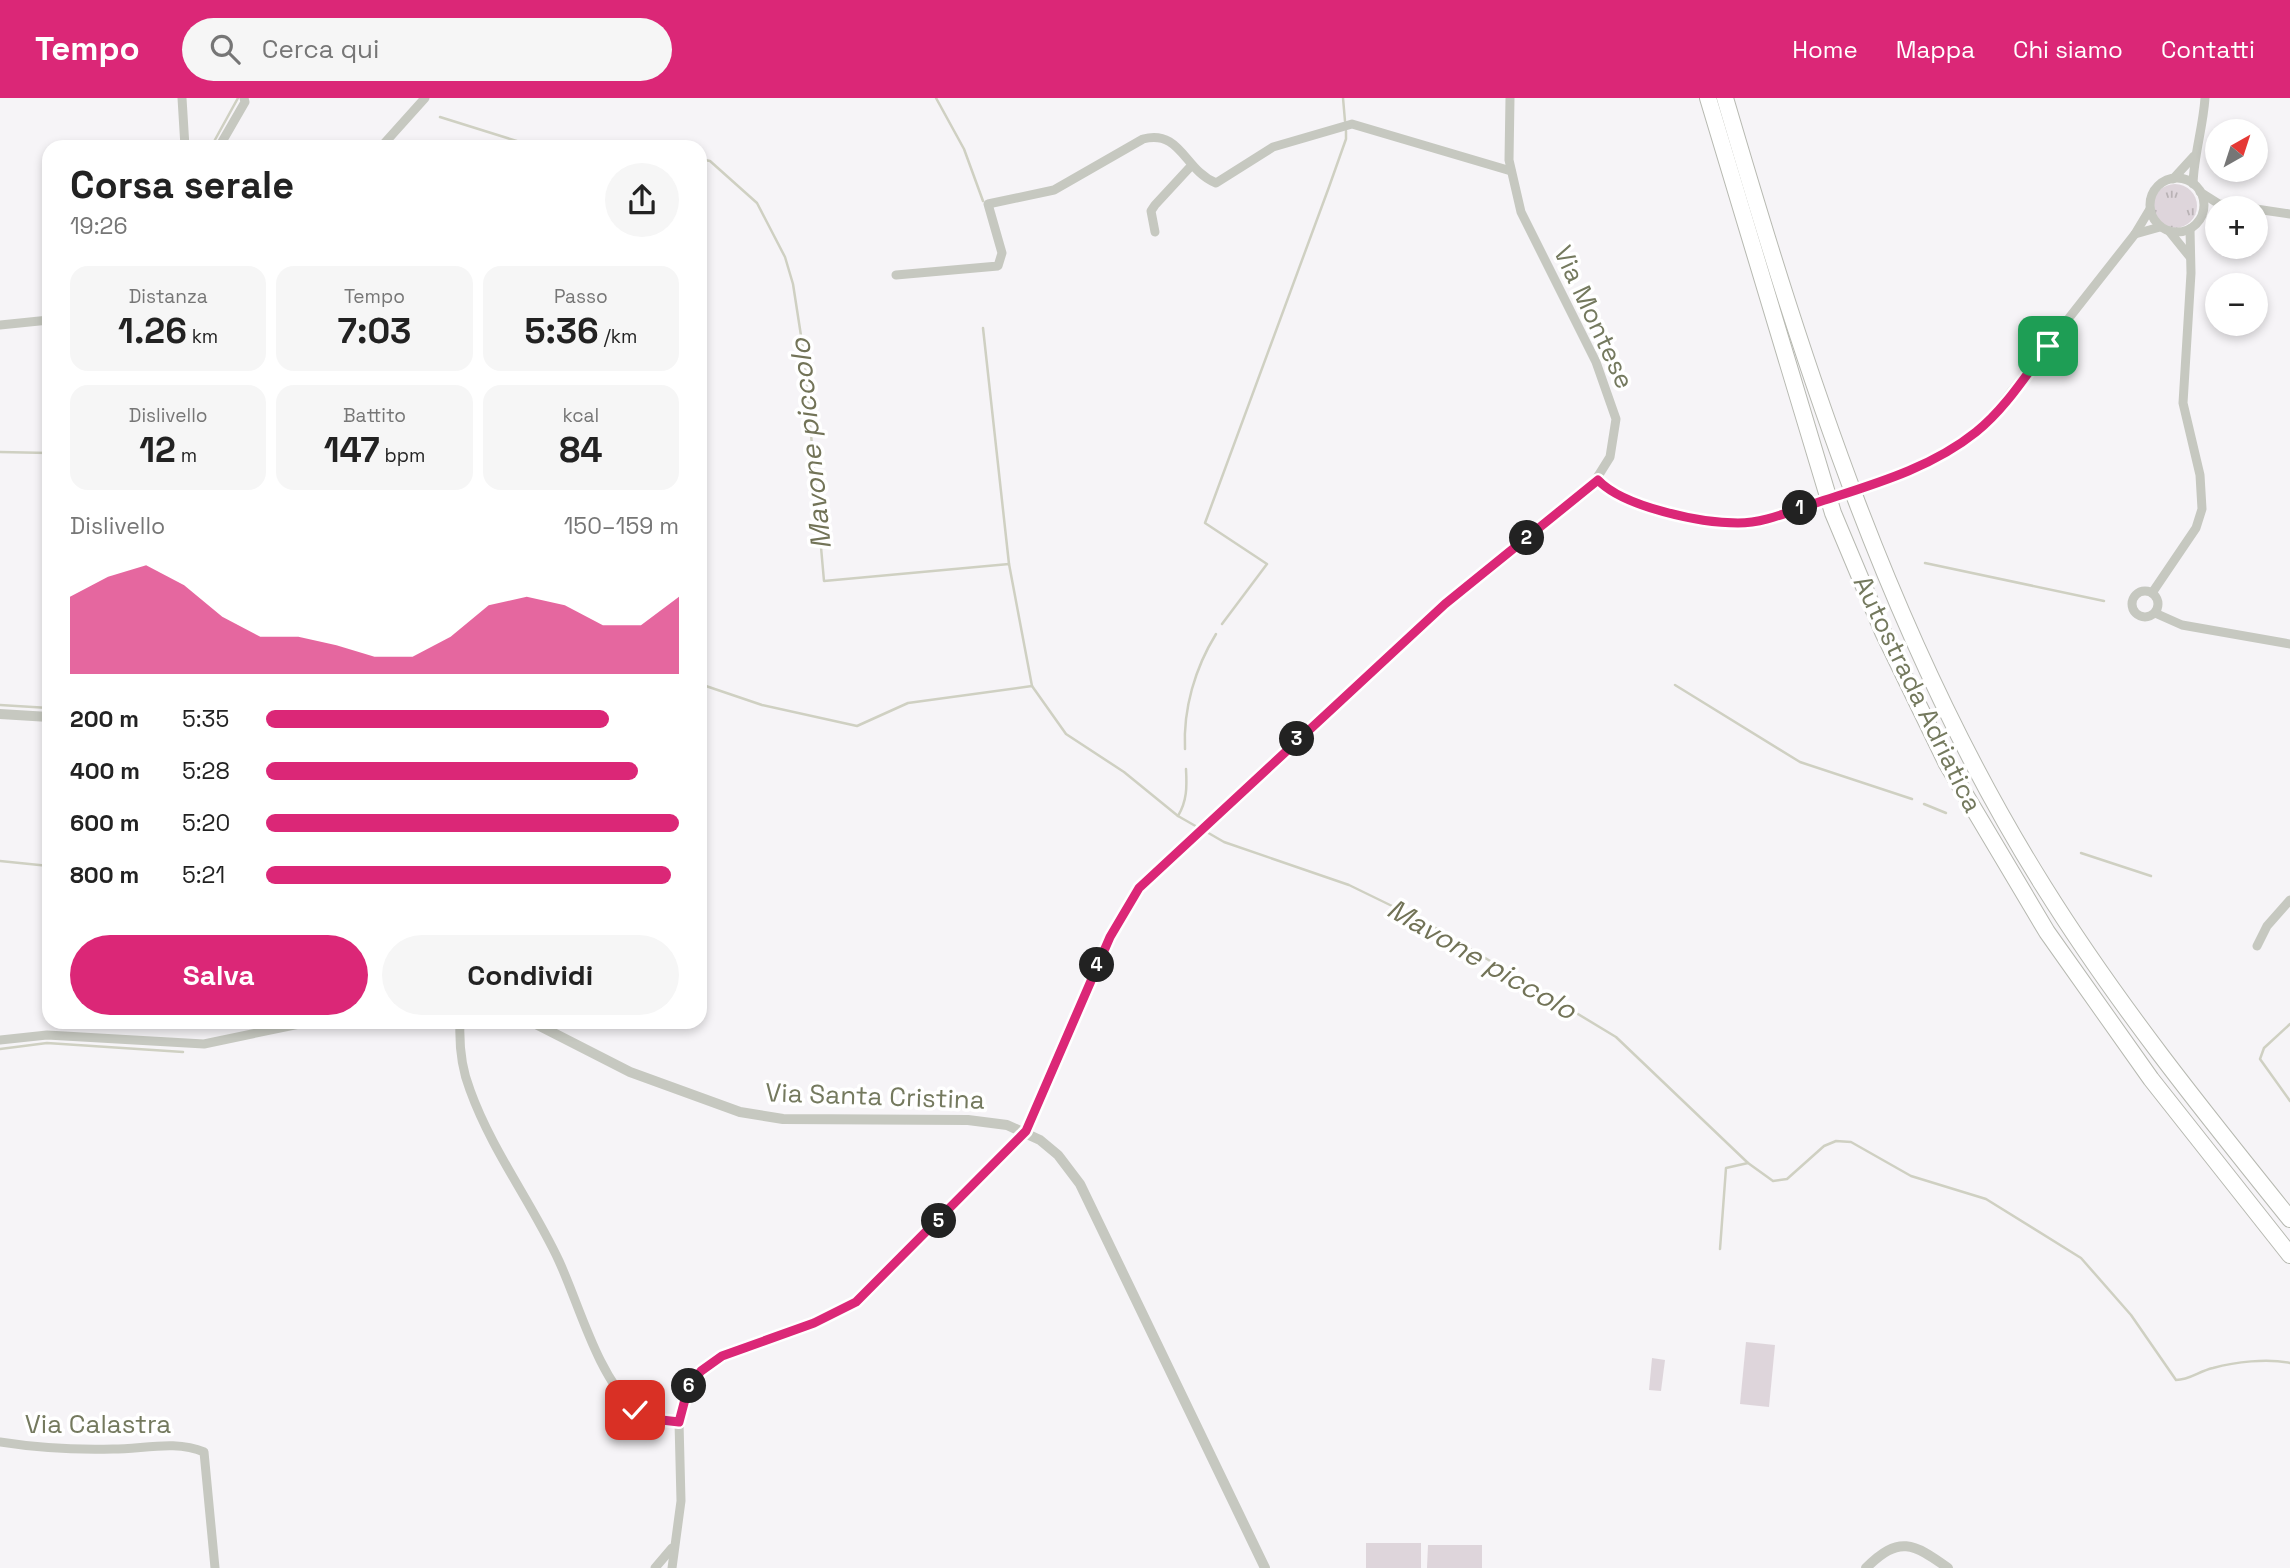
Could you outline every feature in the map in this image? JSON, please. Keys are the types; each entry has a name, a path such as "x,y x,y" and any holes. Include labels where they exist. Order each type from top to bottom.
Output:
{"highway":[{"name":"Autostrada Adriatica","path":"1709,98 1833,513 1882,632 1947,764 2047,932 2151,1079 2290,1255"},
{"name":"Autostrada Adriatica","path":"1726,98 1781,289 1833,439 1896,600 1960,737 2043,887 2165,1062 2290,1219"}],"street":[{"path":"182,98 185,140"},
{"path":"223,140 245,102 244,98"},
{"path":"388,140 425,98"},
{"name":"Via Montese","path":"1026,1131 1123,910 1139,888 1445,604 1598,480 1611,457 1616,419 1608,390 1521,212 1511,171 1510,98"},
{"path":"2193,184 2194,156 2202,132 2205,98"},
{"path":"896,275 998,266 1002,253 988,204 1054,190 1143,139 1157,135 1173,142 1191,166 1216,183 1273,147 1352,124 1371,127 1511,171"},
{"path":"1598,480 1606,489 1628,501 1701,519 1738,523 1771,519 1926,464 1983,426 2135,234 2150,209 2150,201 2158,186 2173,179 2194,156"},
{"path":"1155,232 1151,211 1191,166"},
{"path":"2173,179 2193,184 2206,196"},
{"path":"2200,192 2202,213"},
{"path":"2150,209 2190,257"},
{"path":"2152,593 2186,546 2202,509 2200,475 2183,403 2190,229 2205,211"},
{"path":"2268,211 2290,214"},
{"path":"2135,234 2165,229 2190,229"},
{"path":"0,325 42,321"},
{"path":"2152,593 2158,605 2155,613"},
{"path":"2152,593 2137,594 2132,607 2141,617 2155,613 2182,625 2290,644"},
{"path":"0,715 42,717"},
{"path":"2257,946 2267,926 2290,900"},
{"path":"0,1040 47,1035 204,1044 276,1029"},
{"path":"460,1029 459,1052 470,1091 502,1159 559,1260 608,1374 635,1410 653,1419 679,1422"},
{"name":"Via Santa Cristina","path":"546,1029 630,1072 740,1112 783,1119 968,1120 1007,1125 1026,1131 1058,1155 1080,1184 1265,1568"},
{"path":"671,1568 672,1548 680,1524 679,1422 688,1388 701,1371 722,1356 814,1323 856,1302 1026,1131"},
{"name":"Via Calastra","path":"0,1442 43,1449 188,1445 204,1452 215,1568"},
{"path":"1866,1568 1883,1551 1903,1545 1922,1550 1948,1568"},
{"path":"655,1568 672,1548"}],"green space":[{"path":"2175,184 2190,191 2197,206 2190,221 2175,228 2160,221 2153,206 2160,191"},
{"path":"1746,1342 1775,1345 1769,1407 1740,1404"},
{"path":"1652,1358 1665,1360 1661,1391 1649,1390"},
{"path":"1366,1543 1421,1543 1421,1568 1366,1568"},
{"path":"1428,1545 1482,1545 1482,1568 1427,1568"}],"waterway":[{"name":"Mavone piccolo","path":"215,140 238,98"},
{"name":"Mavone piccolo","path":"936,98 964,149 983,201"},
{"name":"Mavone piccolo","path":"1343,98 1345,121"},
{"name":"Mavone piccolo","path":"440,117 514,140"},
{"name":"Mavone piccolo","path":"1222,624 1267,564 1205,523 1329,187 1346,139 1346,131"},
{"name":"Mavone piccolo","path":"707,160 757,203 785,257 793,284 804,355 824,581 1009,564 1032,686"},
{"name":"Mavone piccolo","path":"983,328 1009,564"},
{"name":"Mavone piccolo","path":"0,452 42,453"},
{"name":"Mavone piccolo","path":"1925,563 2104,601"},
{"name":"Mavone piccolo","path":"1185,749 1186,719 1192,689 1216,634"},
{"name":"Mavone piccolo","path":"1675,685 1800,762 1912,799"},
{"name":"Mavone piccolo","path":"707,686 762,705 857,726 908,703 1032,686 1066,734 1124,772 1178,816 1199,828"},
{"name":"Mavone piccolo","path":"0,705 42,708"},
{"name":"Mavone piccolo","path":"1178,816 1186,794 1186,769"},
{"name":"Mavone piccolo","path":"1924,804 1946,813"},
{"name":"Mavone piccolo","path":"1205,831 1224,842 1349,885 1429,924 1616,1037 1748,1163 1773,1181 1787,1179 1824,1146 1836,1141 1851,1142 1911,1176 1986,1199 2081,1258 2131,1315 2176,1380 2241,1362 2290,1363"},
{"name":"Mavone piccolo","path":"2081,853 2151,876"},
{"path":"0,861 42,865"},
{"name":"Mavone piccolo","path":"2290,1024 2264,1048 2260,1059 2290,1101"},
{"path":"0,1049 47,1043 183,1052"},
{"name":"Mavone piccolo","path":"1720,1249 1726,1168 1748,1163"}],"route":[{"path":"635,1410 653,1419 679,1422 688,1388 701,1371 722,1356 838,1312 856,1302 875,1285 1026,1131 1110,937 1123,910 1139,888 1263,770 1445,604 1598,480 1606,489 1628,501 1701,519 1738,523 1771,519 1926,464 1964,441 2005,402 2048,346"}]}
